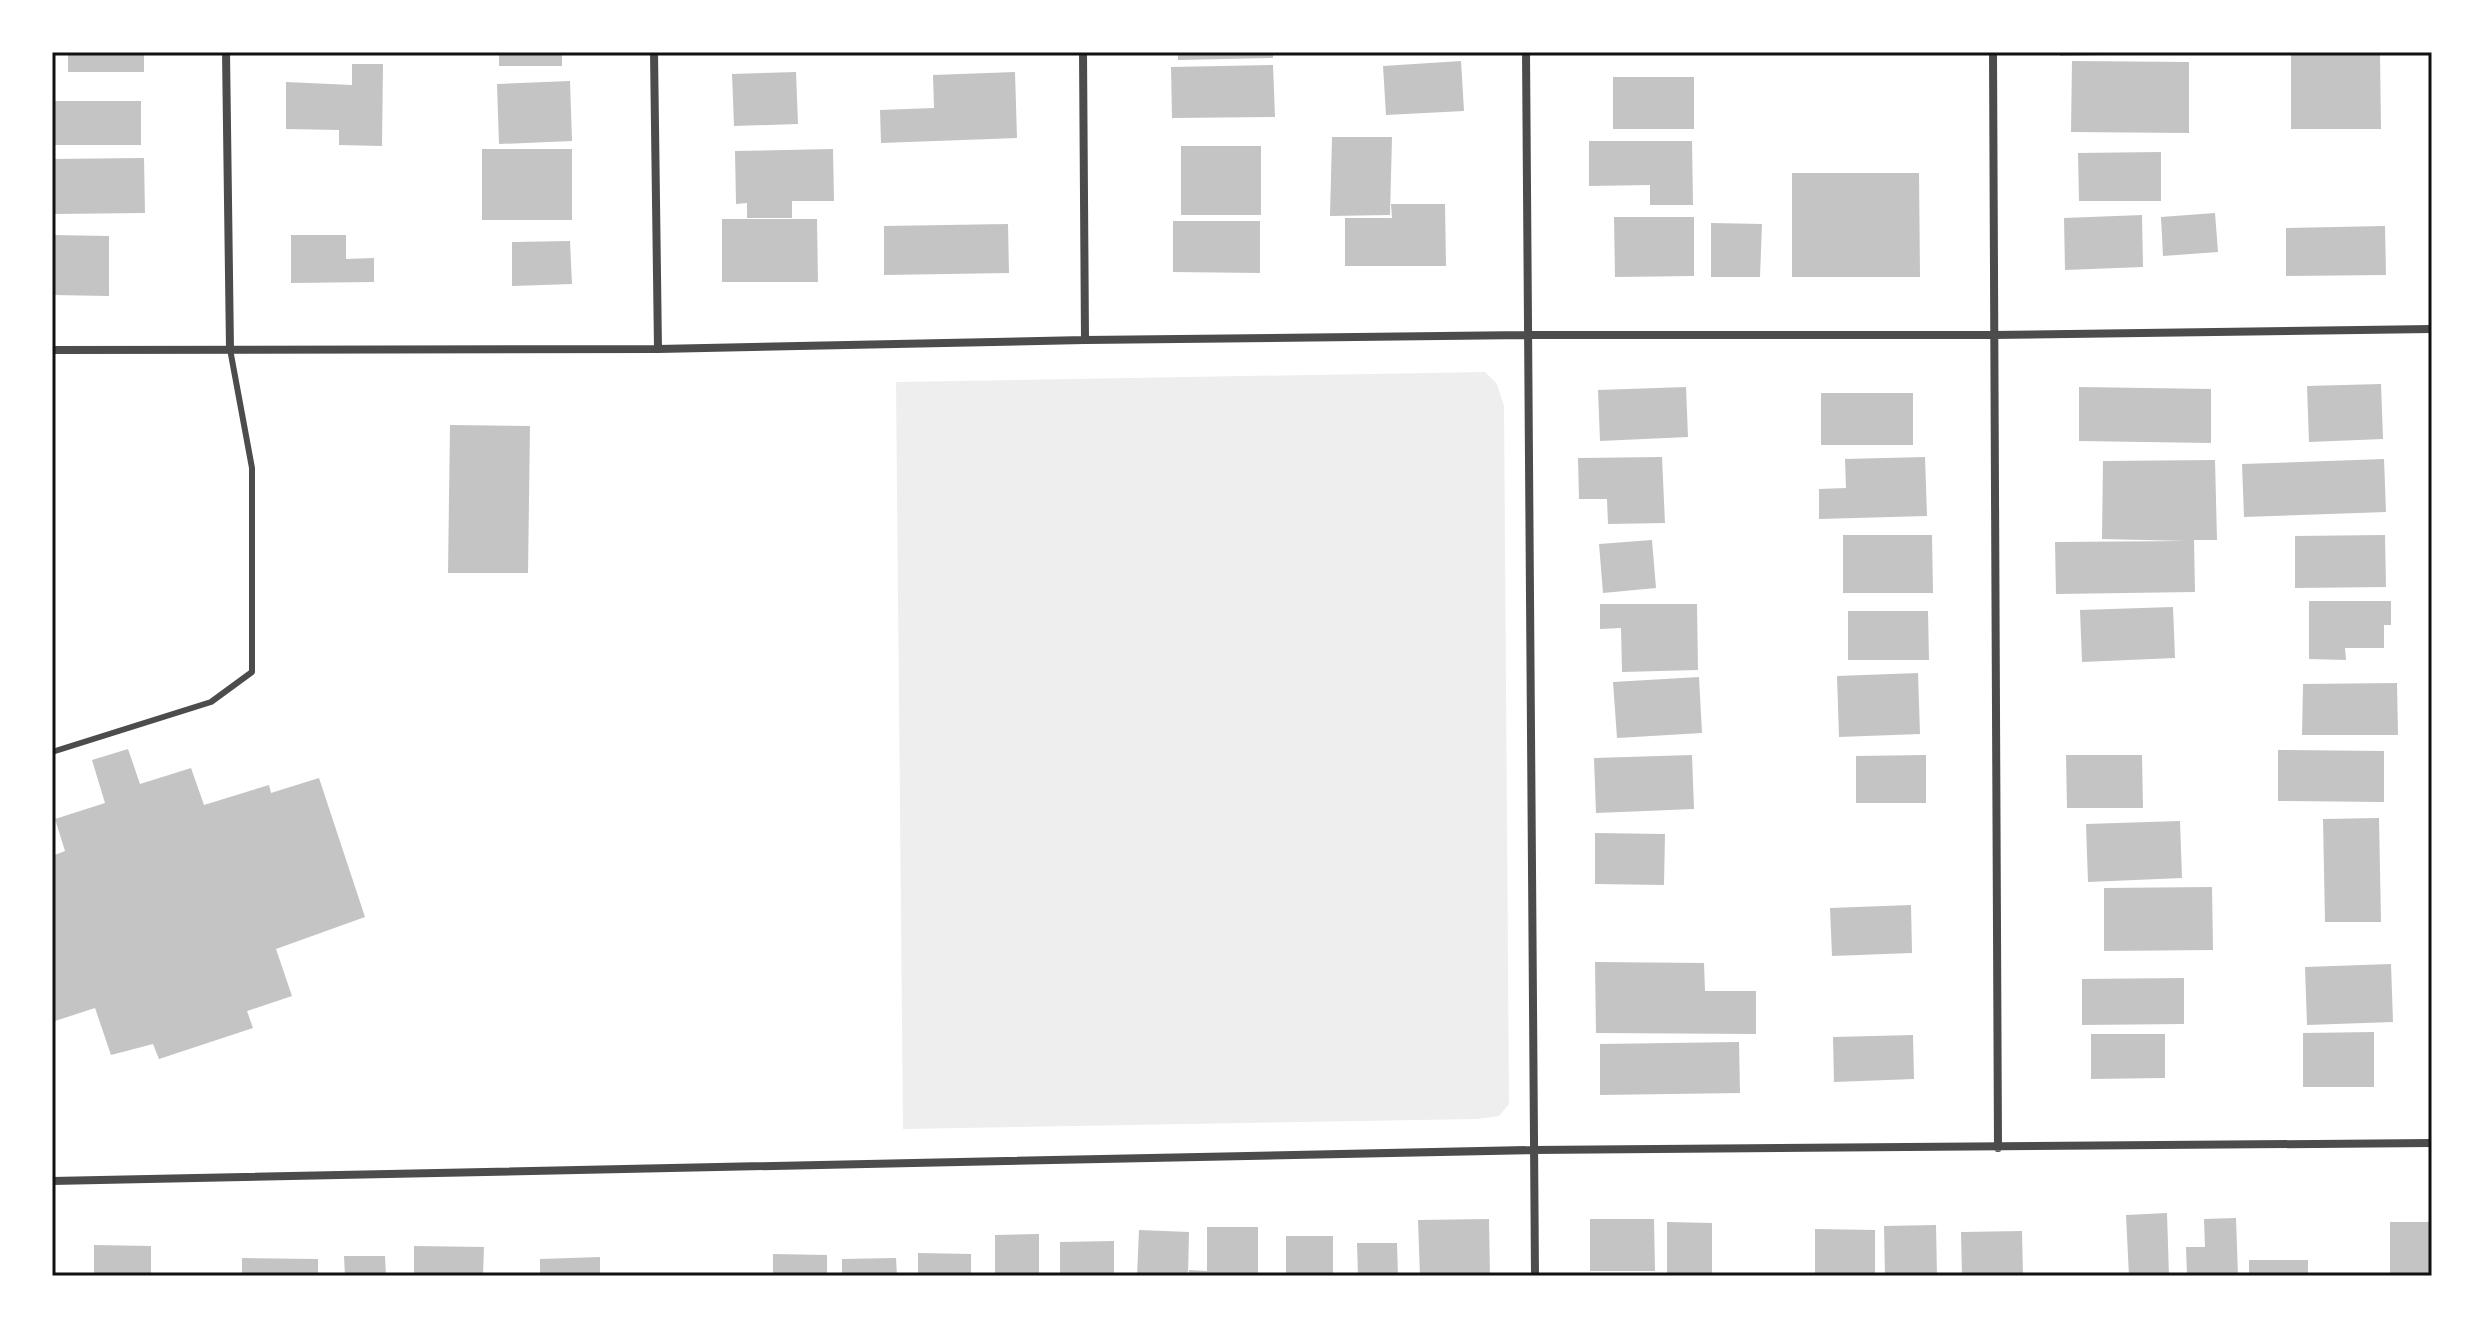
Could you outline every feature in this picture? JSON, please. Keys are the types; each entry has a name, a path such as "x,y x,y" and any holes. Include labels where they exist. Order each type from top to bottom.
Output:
{"street":[{"path":"226,52 230,349"},
{"path":"654,52 658,349"},
{"path":"1083,52 1085,340"},
{"path":"1526,52 1535,1276"},
{"path":"1993,52 1998,1148"},
{"path":"52,350 658,349 1526,335 1993,335 2432,329"},
{"path":"52,1181 1532,1150 2432,1143"}],"lane":[{"path":"52,752 211,702 252,672 252,468 230,349"}],"shaded area":[{"path":"1485,372 1497,384 1504,406 1509,1104 1499,1116 1477,1119 903,1129 896,382"}],"building":[{"path":"68,52 144,52 144,72 68,72"},
{"path":"499,52 562,52 562,66 499,66"},
{"path":"1178,52 1273,52 1273,58 1178,60"},
{"path":"2060,52 2101,52 2101,55 2060,56"},
{"path":"2291,55 2380,55 2381,129 2291,129"},
{"path":"1461,61 1464,111 1386,115 1383,66"},
{"path":"2072,61 2189,62 2189,133 2071,132"},
{"path":"352,64 383,64 382,146 339,145 339,130 286,129 286,82 352,85"},
{"path":"1273,65 1275,117 1172,118 1171,67"},
{"path":"796,72 798,124 734,126 732,74"},
{"path":"1015,72 1017,138 881,143 880,110 934,108 933,75"},
{"path":"1613,77 1694,77 1694,129 1613,129"},
{"path":"570,81 572,141 499,144 497,84"},
{"path":"52,101 141,101 141,145 52,145"},
{"path":"1332,137 1392,137 1390,215 1330,216"},
{"path":"1589,141 1692,141 1693,205 1650,205 1650,185 1589,186"},
{"path":"1181,146 1261,146 1261,215 1181,215"},
{"path":"482,149 572,149 572,220 482,220"},
{"path":"833,149 834,201 792,201 792,218 747,218 747,203 736,204 735,151"},
{"path":"2161,152 2161,201 2079,201 2078,153"},
{"path":"144,158 145,213 52,214 52,159"},
{"path":"1792,173 1919,173 1920,277 1792,277"},
{"path":"1391,204 1445,204 1446,266 1345,266 1345,218 1392,218"},
{"path":"2215,213 2218,252 2163,256 2161,217"},
{"path":"2142,215 2143,267 2065,270 2064,218"},
{"path":"1614,217 1694,217 1694,276 1615,277"},
{"path":"722,219 817,219 818,282 722,282"},
{"path":"1173,221 1260,221 1260,273 1173,272"},
{"path":"1711,223 1762,224 1760,277 1711,277"},
{"path":"1008,224 1009,273 884,275 884,226"},
{"path":"2385,226 2386,275 2286,276 2286,228"},
{"path":"52,235 109,236 109,296 52,295"},
{"path":"291,235 346,235 346,259 374,258 374,282 291,283"},
{"path":"570,241 572,284 512,286 512,242"},
{"path":"2381,384 2383,439 2309,442 2307,386"},
{"path":"1686,387 1688,437 1600,441 1598,390"},
{"path":"2079,387 2211,389 2211,443 2079,441"},
{"path":"1821,393 1913,393 1913,445 1821,445"},
{"path":"450,425 530,426 528,573 448,573"},
{"path":"1662,457 1665,523 1608,524 1607,499 1579,499 1578,458"},
{"path":"1925,457 1927,516 1819,519 1819,489 1846,488 1845,459"},
{"path":"2384,459 2386,512 2244,517 2242,464"},
{"path":"2215,460 2217,540 2194,540 2195,592 2056,594 2055,542 2186,541 2102,539 2103,461"},
{"path":"1843,535 1932,535 1933,593 1843,593"},
{"path":"2385,535 2386,587 2295,588 2295,536"},
{"path":"1652,540 1656,588 1603,593 1599,544"},
{"path":"2309,601 2391,601 2391,625 2384,625 2384,648 2345,648 2346,660 2309,659"},
{"path":"1600,604 1697,604 1698,670 1622,672 1621,628 1600,629"},
{"path":"2173,607 2175,658 2082,662 2080,610"},
{"path":"1848,611 1928,611 1929,660 1848,660"},
{"path":"1918,673 1920,734 1839,737 1837,676"},
{"path":"1699,677 1702,733 1617,738 1613,682"},
{"path":"2397,683 2398,735 2302,735 2303,684"},
{"path":"128,749 140,784 191,768 204,805 269,785 271,793 319,778 365,917 276,949 292,996 247,1011 253,1028 159,1059 153,1044 111,1055 95,1008 52,1022 52,856 65,851 55,819 105,803 92,760"},
{"path":"2278,750 2384,751 2384,802 2278,801"},
{"path":"1692,755 1694,809 1596,813 1594,758"},
{"path":"1926,755 1926,803 1856,803 1856,756"},
{"path":"2066,755 2142,755 2143,808 2067,808"},
{"path":"2379,818 2381,922 2325,922 2323,819"},
{"path":"2180,821 2182,878 2088,882 2086,824"},
{"path":"1595,833 1665,834 1664,885 1595,884"},
{"path":"2212,887 2213,950 2104,951 2104,888"},
{"path":"1911,905 1912,953 1832,956 1830,908"},
{"path":"1595,962 1704,963 1705,991 1756,991 1756,1034 1596,1033"},
{"path":"2391,964 2393,1022 2307,1025 2305,967"},
{"path":"2184,978 2184,1024 2082,1025 2082,979"},
{"path":"2374,1032 2374,1087 2303,1087 2303,1033"},
{"path":"2091,1034 2165,1034 2165,1078 2091,1079"},
{"path":"1913,1035 1914,1079 1834,1082 1833,1037"},
{"path":"1739,1042 1740,1093 1600,1095 1600,1044"},
{"path":"2167,1213 2169,1276 2129,1276 2126,1215"},
{"path":"2236,1218 2238,1276 2187,1276 2186,1247 2205,1247 2204,1219"},
{"path":"1489,1219 1490,1276 1420,1276 1418,1220"},
{"path":"1590,1219 1654,1219 1655,1271 1590,1271"},
{"path":"1667,1222 1712,1223 1712,1276 1667,1276"},
{"path":"2390,1222 2432,1222 2432,1276 2390,1276"},
{"path":"1936,1225 1937,1276 1885,1276 1884,1226"},
{"path":"1207,1227 1258,1227 1258,1276 1189,1276 1189,1270 1207,1271"},
{"path":"1815,1229 1875,1230 1875,1276 1815,1276"},
{"path":"1139,1230 1189,1232 1188,1276 1137,1276"},
{"path":"2022,1231 2023,1276 1962,1276 1961,1232"},
{"path":"1039,1234 1039,1276 995,1276 995,1235"},
{"path":"1286,1236 1333,1236 1333,1276 1286,1276"},
{"path":"1114,1241 1114,1276 1060,1276 1060,1242"},
{"path":"1357,1243 1397,1243 1398,1276 1358,1276"},
{"path":"94,1245 151,1246 151,1276 94,1276"},
{"path":"414,1246 484,1247 483,1276 414,1276"},
{"path":"918,1253 971,1254 971,1276 918,1276"},
{"path":"773,1254 827,1255 827,1276 773,1276"},
{"path":"344,1256 385,1256 386,1276 345,1276"},
{"path":"600,1257 600,1276 540,1276 540,1259"},
{"path":"242,1258 318,1259 318,1276 242,1276"},
{"path":"896,1258 897,1276 842,1276 842,1259"},
{"path":"2249,1260 2308,1260 2308,1276 2249,1276"},
{"path":"639,1273 664,1273 664,1276 639,1276"},
{"path":"693,1273 750,1273 750,1276 693,1276"}]}
